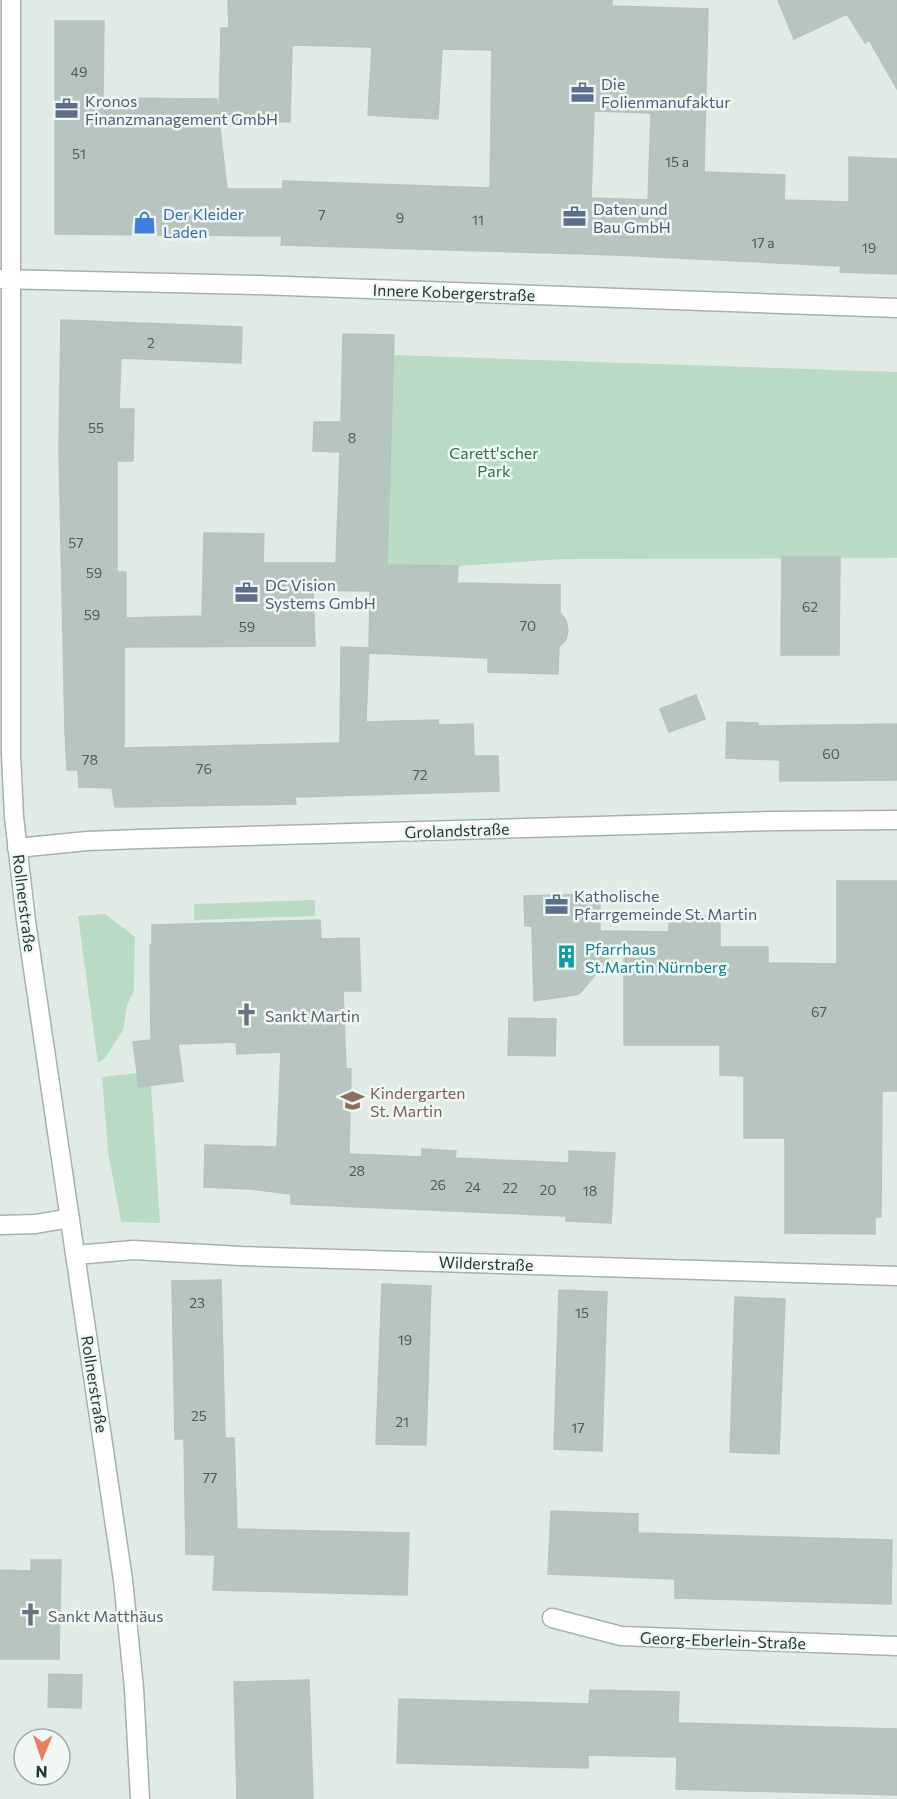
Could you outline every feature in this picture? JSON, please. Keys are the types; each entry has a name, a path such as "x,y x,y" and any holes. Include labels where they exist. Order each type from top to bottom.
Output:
{"street":[{"name":"Rollnerstraße","path":"11,0 5,280 11,754 17,848 123,1580 133,1677 140,1799"},
{"name":"Innere Kobergerstraße","path":"5,280 258,285 897,308"},
{"name":"Grolandstraße","path":"17,848 87,841 164,838 775,821 897,820"},
{"path":"0,1225 36,1224 70,1218"},
{"name":"Wilderstraße","path":"76,1255 133,1250 241,1256 897,1276"},
{"name":"Georg-Eberlein-Straße","path":"552,1618 621,1636 897,1646"}],"green space":[{"name":"Carett'scher Park","path":"393,355 897,372 897,558 562,559 458,566 387,565"},
{"path":"315,900 315,916 194,920 194,904"},
{"path":"105,914 135,937 134,991 127,1005 123,1030 105,1058 98,1063 78,916"},
{"path":"137,1073 151,1085 160,1223 121,1222 108,1151 102,1077"}],"building":[{"path":"228,0 612,0 612,6 708,9 704,172 785,175 784,200 849,202 849,157 897,159 897,274 840,272 841,266 616,255 281,245 282,236 55,234 55,21 104,21 103,98 217,99 219,120 221,28 229,28","holes":["292,45 372,47 368,115 438,119 442,49 492,50 490,188 283,181 283,189 227,189 219,120 290,122","594,111 651,113 648,200 591,198"]},
{"path":"778,0 897,0 897,89 869,40 865,43 847,14 794,39"},
{"path":"61,320 242,327 241,363 121,358 119,409 134,409 133,461 117,461 117,572 126,572 126,618 202,616 204,533 264,534 263,563 336,563 340,452 313,451 314,422 341,422 343,334 394,335 387,565 458,566 457,583 560,585 560,613 566,620 568,630 566,640 559,647 558,674 488,672 488,658 369,653 370,591 313,590 315,646 124,647 124,748 340,743 341,647 369,648 366,722 438,720 438,725 473,724 474,756 498,756 499,791 295,797 296,804 115,807 112,788 79,787 78,770 67,770 65,732 59,449"},
{"path":"782,557 840,557 839,655 781,655"},
{"path":"696,695 705,719 669,732 660,709"},
{"path":"727,722 758,723 758,726 897,724 897,780 780,781 780,760 726,758"},
{"path":"837,881 897,881 897,1091 882,1091 881,1217 875,1217 875,1234 785,1233 785,1138 744,1138 744,1076 720,1075 720,1045 624,1045 624,940 580,993 534,1001 532,926 525,926 524,896 600,894 600,931 669,932 669,916 720,916 720,947 768,947 768,963 837,964"},
{"path":"320,920 321,939 359,938 361,991 343,991 346,1069 351,1069 349,1154 422,1157 422,1149 456,1151 455,1158 569,1163 569,1151 615,1153 611,1223 566,1221 566,1216 291,1204 291,1194 204,1187 205,1145 277,1147 281,1052 237,1054 236,1042 178,1044 183,1081 139,1087 133,1042 151,1040 150,945 152,945 152,925"},
{"path":"509,1018 556,1019 555,1056 508,1055"},
{"path":"221,1280 225,1438 234,1438 237,1529 409,1533 407,1595 213,1590 215,1555 186,1554 184,1439 175,1439 172,1281"},
{"path":"382,1284 431,1286 426,1445 376,1444"},
{"path":"559,1290 607,1292 602,1451 554,1449"},
{"path":"735,1297 785,1299 779,1454 730,1452"},
{"path":"551,1511 638,1514 638,1533 892,1540 891,1604 675,1598 675,1579 548,1574"},
{"name":"Sankt Matthäus","path":"31,1560 61,1560 59,1659 0,1659 0,1570 31,1571"},
{"path":"49,1674 82,1675 81,1708 48,1707"},
{"path":"309,1680 313,1799 237,1799 234,1682"},
{"path":"590,1690 679,1692 678,1723 897,1729 897,1795 676,1789 677,1757 588,1755 588,1768 397,1763 399,1699 589,1704"}],"place":[{"name":"Die Folienmanufaktur","path":"583,92"},
{"name":"Kronos Finanzmanagement GmbH","path":"67,109"},
{"name":"Daten und Bau GmbH","path":"575,217"},
{"name":"Der Kleider Laden","path":"145,222"},
{"name":"DC Vision Systems GmbH","path":"247,593"},
{"name":"Katholische Pfarrgemeinde St. Martin","path":"556,904"},
{"name":"Pfarrhaus St.Martin Nürnberg","path":"567,957"},
{"name":"Sankt Martin","path":"247,1015"},
{"name":"Kindergarten St. Martin","path":"352,1101"},
{"name":"Sankt Matthäus","path":"30,1615"}]}
